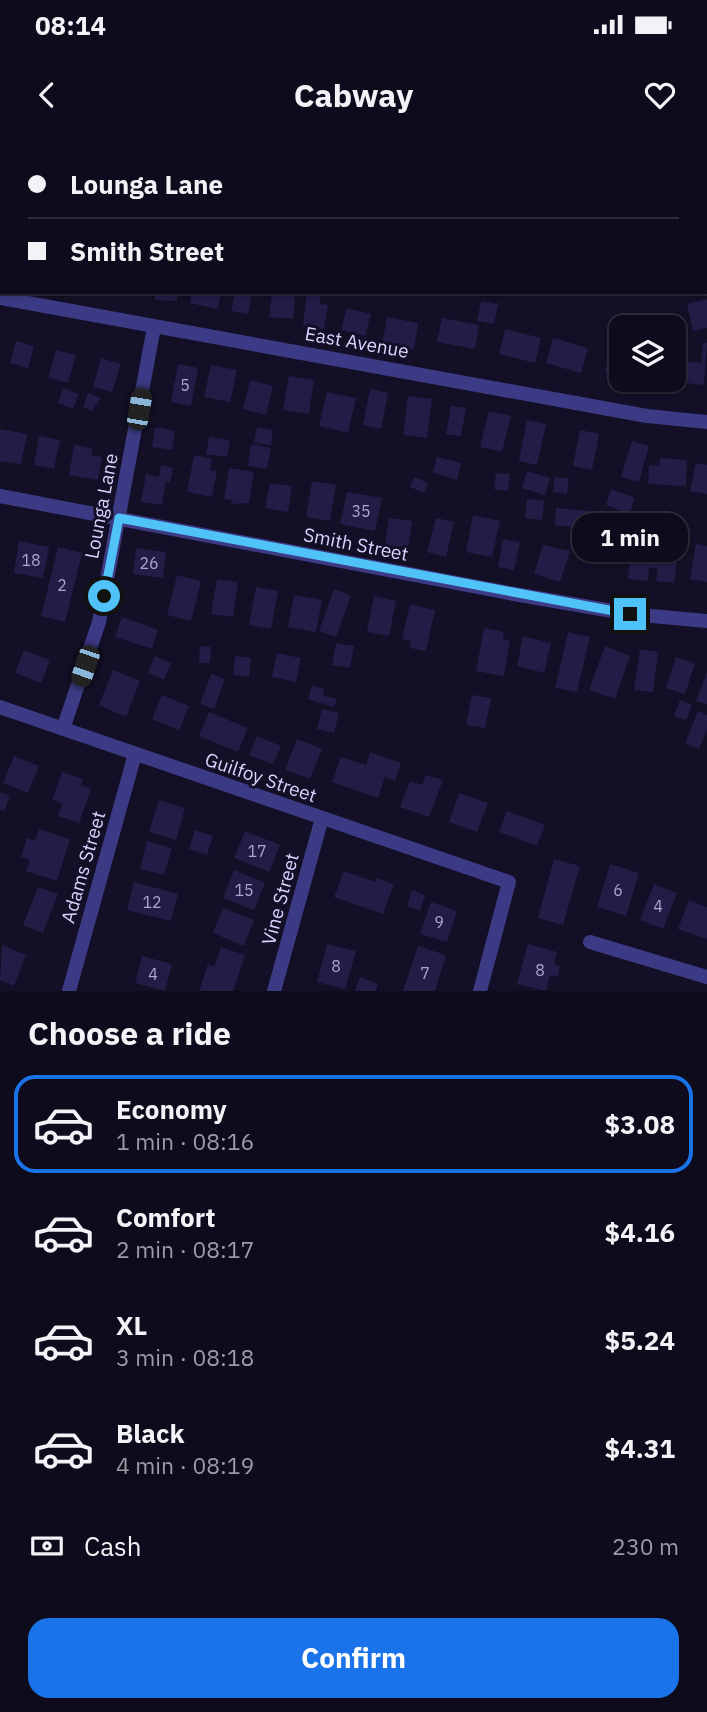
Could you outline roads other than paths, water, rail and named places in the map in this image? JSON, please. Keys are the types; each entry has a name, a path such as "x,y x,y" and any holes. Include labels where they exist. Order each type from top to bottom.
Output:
{"street":[{"name":"East Avenue","path":"0,298 418,372 647,416 707,422"},
{"name":"Lounga Lane","path":"63,729 96,634 154,327"},
{"name":"Smith Street","path":"0,496 527,596 630,614 707,621"},
{"name":"Guilfoy Street","path":"0,707 509,882 480,991"},
{"name":"Adams Street","path":"69,991 135,754"},
{"name":"Vine Street","path":"274,991 322,818"},
{"path":"590,942 707,977"}]}
